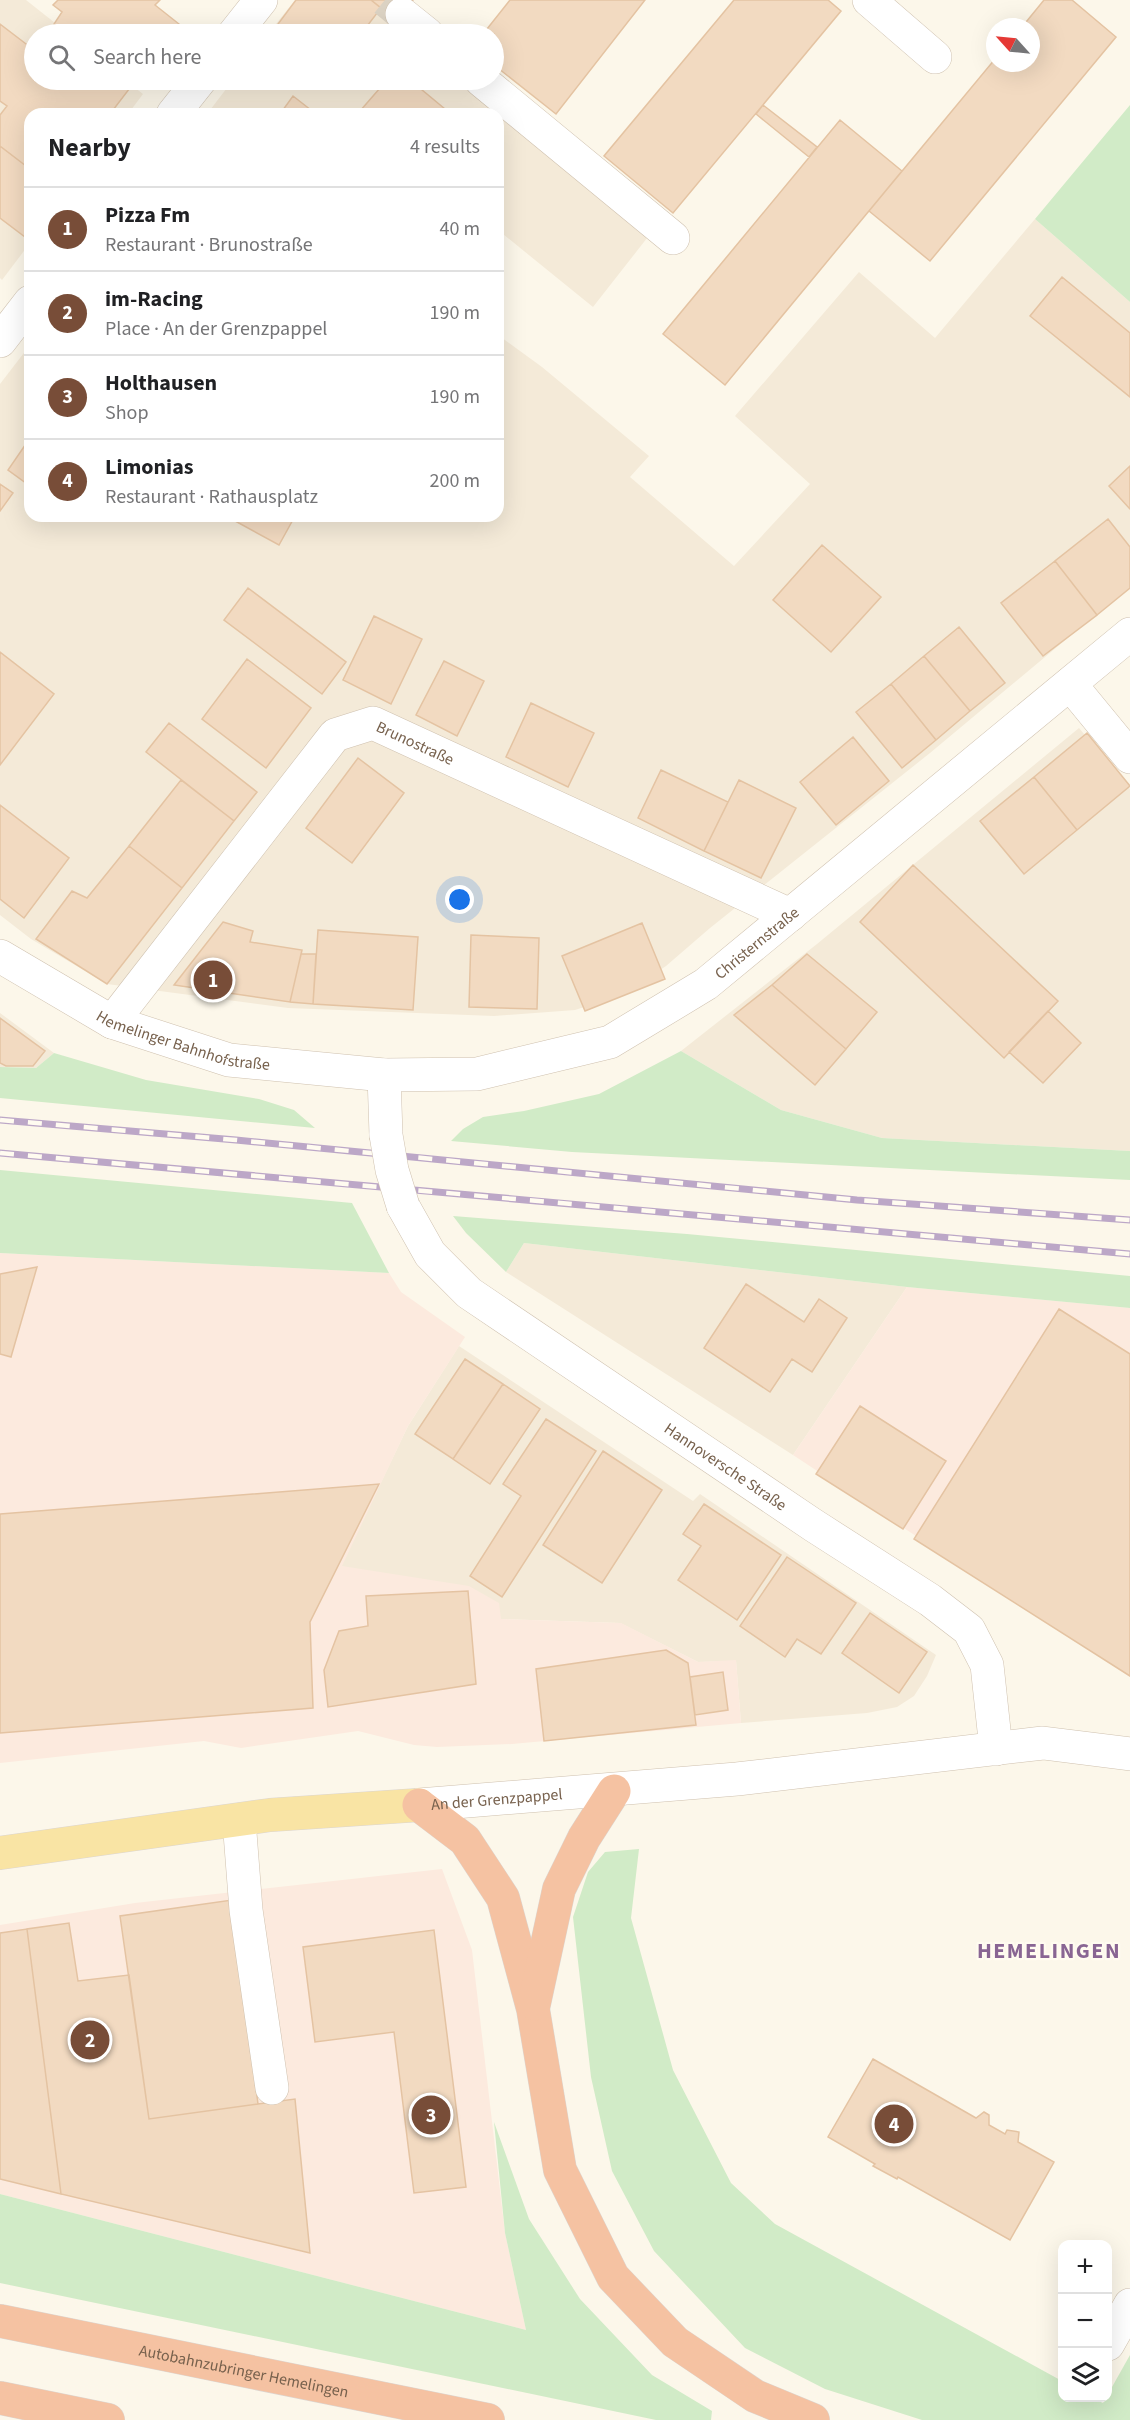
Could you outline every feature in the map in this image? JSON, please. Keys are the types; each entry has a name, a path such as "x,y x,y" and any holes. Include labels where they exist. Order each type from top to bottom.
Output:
{"highway":[{"path":"533,2009 559,1889 584,1838 614,1791"},
{"path":"419,1805 465,1840 502,1898 533,2009 560,2170 613,2277 675,2342 754,2396 813,2420"},
{"name":"Autobahnzubringer Hemelingen","path":"0,2321 488,2420"},
{"path":"0,2398 108,2420"}],"main road":[{"name":"An der Grenzpappel","path":"0,1853 238,1820 419,1805"}],"street":[{"path":"242,24 261,0"},
{"path":"869,0 935,57"},
{"path":"402,14 414,24"},
{"path":"178,108 192,90"},
{"path":"494,90 673,238"},
{"name":"Christernstraße","path":"384,1076 477,1074 610,1042 706,984 1130,634"},
{"path":"1070,684 1130,757"},
{"name":"Brunostraße","path":"112,1022 335,735 373,723 790,915"},
{"name":"Hemelinger Bahnhofstraße","path":"0,956 112,1022 229,1060 384,1076"},
{"name":"Hannoversche Straße","path":"384,1076 386,1134 392,1170 404,1206 430,1254 469,1293 813,1525 930,1600 969,1630 987,1665 996,1749"},
{"path":"996,1749 1043,1743 1130,1754"},
{"name":"An der Grenzpappel","path":"419,1805 614,1791 996,1749"},
{"path":"238,1820 246,1910 272,2088"},
{"path":"1112,2336 1130,2305"}],"shaded area":[{"path":"0,0 26,0 56,24 24,24 24,90 138,90 143,94 132,108 24,108 24,251 2,280 0,278"},
{"path":"295,0 369,0 398,24 276,24"},
{"path":"225,90 477,90 499,108 212,108"},
{"path":"504,112 651,233 593,307 504,235"},
{"path":"1035,219 1130,302 1130,586 930,753 710,928 666,966 624,994 575,1010 494,1016 288,1008 107,984 31,939 0,915 0,384 24,353 24,522 504,522 504,339 542,367 649,456 630,477 734,566 810,484 735,416 859,272 935,338"},
{"path":"1079,728 1130,789 1130,1151 882,1138 781,1110 681,1051 817,944"},
{"path":"0,1013 54,1053 36,1068 0,1067"},
{"path":"524,1243 907,1287 793,1455 506,1272"},
{"path":"0,1253 389,1273 401,1292 465,1337 408,1426 342,1566 469,1586 499,1603 501,1619 621,1623 698,1662 736,1660 741,1723 512,1744 437,1747 414,1745 358,1731 241,1748 204,1741 0,1763"},
{"path":"907,1287 1130,1308 1130,1677 793,1455"},
{"path":"459,1346 693,1501 700,1494 936,1655 927,1676 914,1696 897,1707 867,1713 741,1723 736,1661 698,1662 620,1623 500,1619 341,1566 408,1426"},
{"path":"442,1869 472,1950 505,2233 526,2330 0,2194 0,1925 135,1903"}],"green space":[{"path":"1130,105 1130,302 1035,219"},
{"path":"681,1051 781,1110 882,1138 1130,1151 1130,1180 572,1152 451,1141 463,1129 483,1117 524,1111 599,1094"},
{"path":"54,1053 146,1080 259,1099 294,1110 315,1128 0,1098 0,1067 36,1068"},
{"path":"0,1170 352,1203 389,1273 0,1253"},
{"path":"453,1216 687,1234 1130,1276 1130,1308 907,1287 524,1243 506,1272 466,1233"},
{"path":"639,1849 631,1918 673,2070 731,2183 775,2224 1058,2379 1058,2402 1112,2402 1112,2387 1130,2355 1130,2420 922,2420 825,2389 745,2348 654,2251 612,2171 591,2077 573,1917 588,1872 605,1852"},
{"path":"494,2122 529,2219 580,2299 652,2375 712,2411 711,2420 656,2420 0,2283 0,2194 526,2330 505,2233"}],"building":[{"path":"58,0 160,0 155,5 179,24 54,24 62,12 53,5"},
{"path":"296,0 371,0 381,8 369,24 278,24"},
{"path":"371,0 413,0 397,21"},
{"path":"510,0 645,0 556,114 504,73 504,24 491,24"},
{"path":"734,0 828,0 841,11 673,213 604,156"},
{"path":"1044,0 1072,0 1116,37 930,261 869,211 986,70 986,72 1040,72 1040,18 1029,18"},
{"path":"0,24 24,42 24,90 128,90 115,108 24,108 24,164 0,146 0,115 7,106 0,101"},
{"path":"378,90 422,90 444,108 363,108"},
{"path":"293,96 308,108 284,108"},
{"path":"763,105 817,147 809,157 756,114"},
{"path":"840,120 902,171 725,385 663,334"},
{"path":"0,146 24,164 24,236 0,218"},
{"path":"1062,277 1130,333 1130,397 1030,316"},
{"path":"24,447 24,482 8,470"},
{"path":"1130,466 1130,509 1109,486"},
{"path":"0,484 13,493 0,511"},
{"path":"1108,519 1130,547 1130,588 1097,615 1055,561"},
{"path":"237,522 292,522 279,545"},
{"path":"822,545 881,597 831,652 773,600"},
{"path":"1055,561 1097,615 1043,656 1001,603"},
{"path":"248,588 346,662 322,694 224,620"},
{"path":"374,616 422,639 391,704 343,680"},
{"path":"959,627 1005,683 970,711 924,656"},
{"path":"0,652 54,694 0,765"},
{"path":"924,656 970,711 936,740 891,684"},
{"path":"247,659 311,708 266,768 202,719"},
{"path":"444,661 484,681 457,736 416,715"},
{"path":"891,684 936,740 902,768 856,712"},
{"path":"531,703 594,733 568,787 506,757"},
{"path":"169,723 257,792 234,821 146,752"},
{"path":"1087,733 1130,786 1077,830 1034,777"},
{"path":"853,737 889,781 836,825 800,782"},
{"path":"358,758 404,793 352,863 306,828"},
{"path":"661,770 728,802 704,851 638,818"},
{"path":"1034,777 1077,830 1024,874 980,821"},
{"path":"181,780 234,821 182,888 129,846"},
{"path":"739,780 796,808 761,878 704,851"},
{"path":"0,805 69,858 24,918 0,899"},
{"path":"129,846 182,888 107,984 36,939 72,891 87,898"},
{"path":"913,865 1058,1001 1004,1058 860,922"},
{"path":"223,922 253,931 250,942 302,950 290,1002 174,985"},
{"path":"642,923 665,979 585,1011 562,956"},
{"path":"318,930 418,937 413,1010 313,1004"},
{"path":"471,935 539,938 537,1009 469,1007"},
{"path":"301,954 316,954 313,1004 290,1002"},
{"path":"807,954 877,1012 846,1049 772,985"},
{"path":"772,985 846,1049 815,1085 734,1015"},
{"path":"1048,1011 1081,1043 1043,1083 1009,1052"},
{"path":"0,1018 45,1051 33,1066 6,1066 0,1063"},
{"path":"37,1267 11,1357 0,1354 0,1274"},
{"path":"746,1284 804,1322 819,1299 847,1318 812,1372 792,1359 770,1392 704,1348"},
{"path":"1059,1309 1130,1354 1130,1676 914,1539"},
{"path":"465,1359 503,1384 453,1459 415,1434"},
{"path":"503,1384 540,1409 490,1484 453,1459"},
{"path":"860,1406 946,1461 903,1529 816,1474"},
{"path":"546,1419 596,1451 502,1597 470,1576 521,1496 503,1484"},
{"path":"603,1451 662,1490 602,1583 543,1545"},
{"path":"379,1484 310,1622 313,1708 0,1733 0,1514"},
{"path":"704,1504 781,1555 737,1620 678,1580 701,1546 683,1534"},
{"path":"787,1557 856,1603 821,1654 797,1639 785,1657 740,1626"},
{"path":"468,1591 476,1684 328,1707 324,1670 339,1631 368,1626 366,1596"},
{"path":"870,1613 927,1652 899,1693 842,1653"},
{"path":"666,1650 688,1663 696,1725 544,1741 536,1669"},
{"path":"723,1672 728,1710 695,1715 690,1677"},
{"path":"232,1900 258,2104 149,2119 120,1916"},
{"path":"69,1923 78,1981 129,1975 149,2119 295,2099 310,2253 61,2194 27,1929"},
{"path":"27,1929 61,2194 0,2179 0,1933"},
{"path":"434,1930 466,2187 414,2193 394,2032 315,2042 303,1947"},
{"path":"873,2059 976,2118 984,2112 989,2115 989,2125 1005,2134 1007,2130 1019,2132 1018,2142 1054,2162 1010,2240 898,2177 897,2179 873,2166 875,2164 828,2137"}],"tunnel":[{"path":"385,0 402,14"}],"railway":[{"path":"0,1120 236,1140 857,1200 1130,1220"},
{"path":"0,1153 1130,1254"}],"place":[{"name":"Pizza Fm","path":"213,980"},
{"name":"im-Racing","path":"90,2040"},
{"name":"Holthausen","path":"431,2115"},
{"name":"Limonias","path":"894,2124"}],"district":[{"name":"HEMELINGEN","path":"1049,1950"}]}
